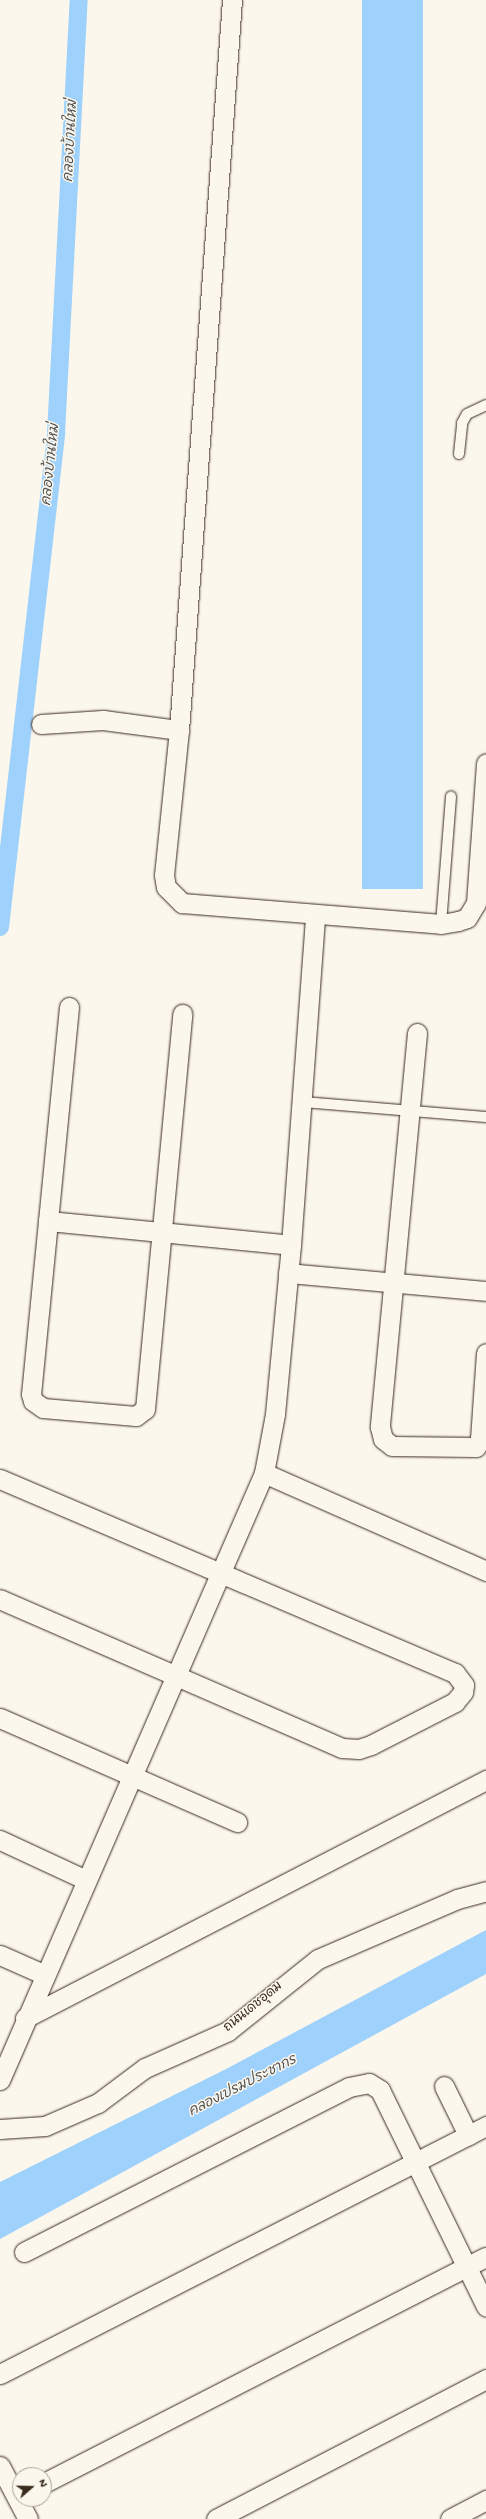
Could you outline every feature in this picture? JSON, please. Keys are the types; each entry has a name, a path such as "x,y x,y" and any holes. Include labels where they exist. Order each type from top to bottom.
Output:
{"street":[{"path":"232,0 179,730 164,875 173,897 182,903 315,915 441,924 467,918 476,903 486,762"},
{"path":"41,724 103,720 179,730"},
{"path":"0,2080 43,1974 86,1880 130,1776 264,1473 275,1414 291,1245 315,915"},
{"path":"69,1007 31,1394 33,1401 43,1408 136,1416 143,1414 164,1233 182,1014"},
{"path":"417,1033 408,1111 394,1283 380,1427 387,1443 392,1446 476,1447 480,1439 486,1353"},
{"path":"48,1221 291,1245"},
{"path":"288,1273 486,1291"},
{"path":"264,1473 486,1571"},
{"path":"0,1479 219,1574 455,1673 464,1685 463,1692 455,1702 371,1745 352,1750 176,1673 0,1599"},
{"path":"0,1718 237,1822"},
{"path":"25,2018 486,1780"},
{"path":"0,1840 86,1880"},
{"name":"ถนนเดชอุดม","path":"0,2129 45,2126 82,2111 145,2068 228,2031 318,1959 401,1922 486,1891"},
{"path":"0,1955 43,1974"},
{"path":"24,2252 362,2083 375,2084 380,2090 486,2306"},
{"path":"444,2086 468,2135"},
{"path":"0,2374 486,2126"},
{"path":"52,2479 486,2257"},
{"path":"216,2519 486,2379"},
{"path":"0,2466 12,2487"},
{"path":"450,2519 486,2500"},
{"path":"23,2507 28,2519"}],"lane":[{"path":"459,454 462,423 467,414 486,405"},
{"path":"441,924 451,796"},
{"path":"302,1102 486,1117"}],"water":[{"path":"362,0 423,0 423,889 362,889"},
{"name":"คลองเปรมประชากร","path":"486,1930 486,1974 0,2239 0,2182 226,2069"}],"waterway":[{"name":"คลองบ้านใหม่","path":"0,927 56,433 79,0"}]}
